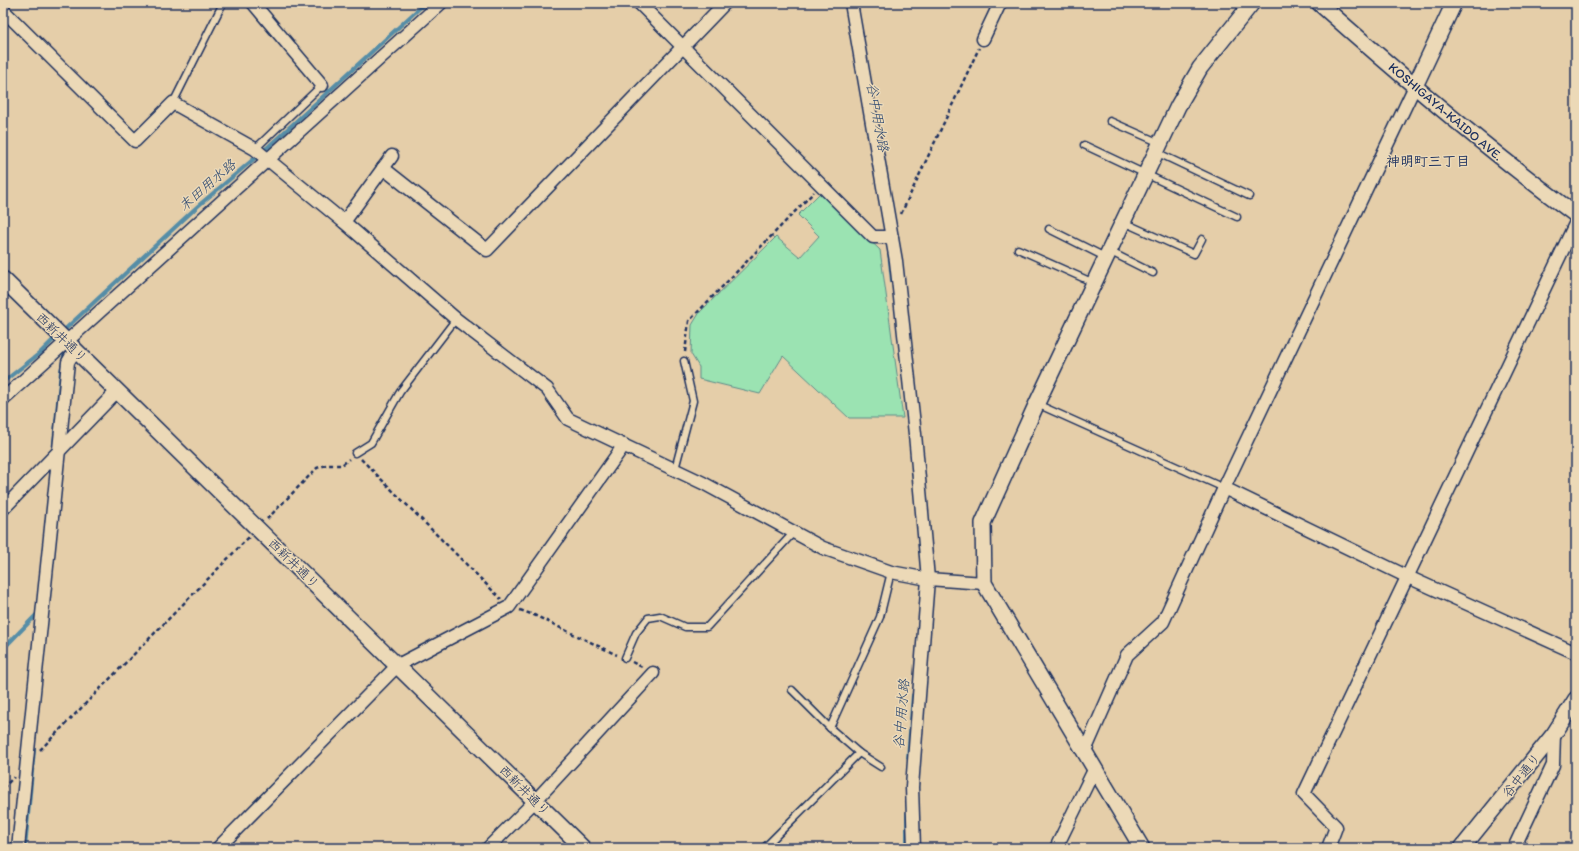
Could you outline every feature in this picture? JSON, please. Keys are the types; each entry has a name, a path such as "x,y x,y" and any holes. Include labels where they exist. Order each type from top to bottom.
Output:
{"street":[{"path":"253,3 322,85"},
{"path":"3,399 71,346 269,160 441,3"},
{"path":"640,3 873,237 892,237"},
{"path":"383,168 487,250 725,3"},
{"path":"851,3 892,237 915,434 928,579 912,787 914,848"},
{"path":"983,39 1000,3"},
{"path":"1142,848 1094,770 984,583 983,523 1037,403 1178,106 1200,68 1252,3"},
{"name":"KOSHIGAYA-KAIDO AVE.","path":"1319,3 1415,86 1541,190 1576,215"},
{"path":"1084,753 1127,655 1163,622 1224,488 1454,3"},
{"path":"3,10 135,141 173,103 255,149 344,222 456,319 547,389 568,419 675,469 823,548 891,572 928,579 984,583"},
{"path":"344,222 392,156"},
{"path":"1328,848 1336,827 1304,794 1576,222"},
{"name":"西新井通り","path":"3,279 536,800 583,848"},
{"path":"18,848 58,452 71,346"},
{"path":"3,509 118,391"},
{"path":"218,848 398,665 509,607 624,445"},
{"path":"1224,488 1408,577 1576,653"},
{"path":"488,848 536,800 653,673"},
{"name":"谷中通り","path":"1462,848 1554,734 1576,699"},
{"path":"1514,848 1553,765 1554,734"},
{"path":"1056,848 1094,770"}],"lane":[{"path":"173,103 223,3"},
{"path":"255,149 322,85"},
{"path":"1110,121 1249,196"},
{"path":"1084,145 1237,217"},
{"path":"1123,222 1194,254 1202,239"},
{"path":"1049,229 1153,273"},
{"path":"1018,249 1094,283"},
{"path":"355,453 371,443 400,392 456,319"},
{"path":"675,469 693,400 684,361"},
{"path":"1037,403 1224,488"},
{"path":"625,658 636,633 648,618 660,616 685,627 707,626 794,532"},
{"path":"830,728 880,617 891,572"},
{"path":"792,690 830,728 859,753 881,767"},
{"path":"764,848 859,753"}],"path":[{"path":"900,215 983,39"},
{"path":"684,361 689,321 821,184"}],"green space":[{"path":"820,193 880,250 903,418 849,418 783,356 760,394 699,379 699,367 691,354 692,325 700,312 776,237 800,257 819,236 798,215"}],"waterway":[{"name":"末田用水路","path":"62,332 198,206 269,146 425,3"},
{"name":"谷中用水路","path":"889,252 892,281"},
{"name":"末田用水路","path":"3,382 40,353 57,336"},
{"path":"53,453 61,371 66,347"},
{"path":"3,649 39,612"},
{"name":"谷中用水路","path":"908,758 913,695"},
{"path":"25,848 34,750"},
{"name":"谷中用水路","path":"907,813 907,848"}],"district":[{"name":"神明町三丁目","path":"1428,161"}]}
